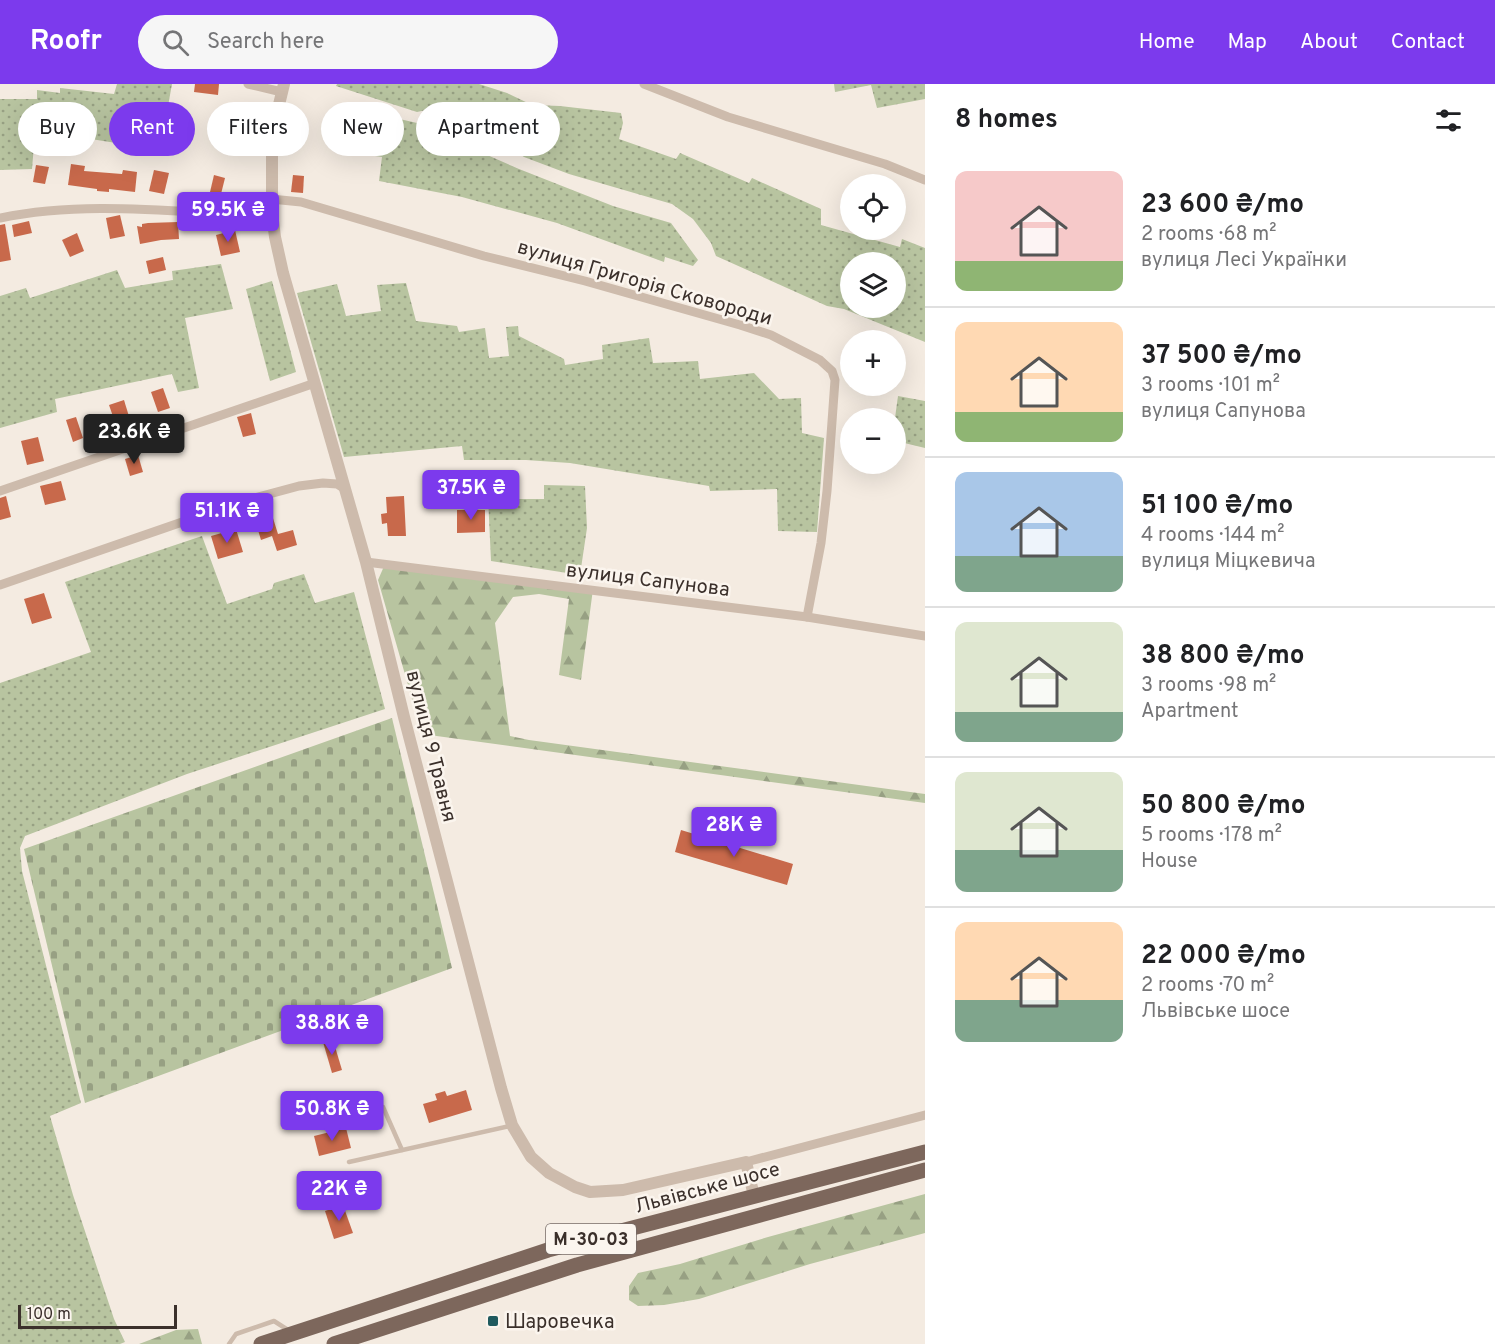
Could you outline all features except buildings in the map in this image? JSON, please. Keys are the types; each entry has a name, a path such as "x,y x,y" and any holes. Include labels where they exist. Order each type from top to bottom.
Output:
{"main road":[{"name":"Львівське шосе","path":"261,1344 548,1250 925,1152"},
{"name":"Львівське шосе","path":"334,1344 577,1265 925,1170"}],"street":[{"path":"248,84 283,88"},
{"path":"644,84 728,117 885,164 925,180"},
{"name":"вулиця 9 Травня","path":"283,88 275,121 271,199 283,273 366,562 404,717 512,1125 531,1157 549,1173 575,1188 590,1192 623,1190 746,1162"},
{"name":"вулиця Григорія Сковороди","path":"271,199 302,202 484,256 585,281 740,325 771,335 828,365 835,380 827,491 821,543 807,617"},
{"path":"0,219 22,214 98,208 248,215 272,213"},
{"path":"0,491 315,383"},
{"path":"0,585 240,502 299,486 323,483 337,484 345,489"},
{"name":"вулиця Сапунова","path":"366,562 807,617 925,636"},
{"path":"754,1196 746,1162 925,1115"}],"lane":[{"path":"383,1107 402,1150"},
{"path":"350,1162 512,1125"},
{"path":"229,1344 236,1334 274,1321 293,1333"}],"green space":[{"path":"117,84 172,84 169,102 109,102 109,142 97,140 97,102 18,102 18,156 33,156 32,169 0,170 0,99 37,99 37,90 60,93 60,88 114,94"},
{"path":"337,84 479,84 526,102 416,102 416,112 404,108 404,102 386,102 336,86"},
{"path":"834,84 925,84 925,99 877,108 871,85 835,92"},
{"path":"560,106 621,113 623,123 619,139 676,159 680,153 749,183 752,178 821,209 821,225 840,230 840,240 875,240 900,247 902,240 905,240 925,248 925,342 906,334 906,330 896,330 866,318 906,318 906,252 840,252 840,308 827,306 716,256 711,243 693,219 672,204 569,174 524,157 560,156"},
{"path":"404,120 416,123 416,156 489,156 613,206 671,223 698,260 693,266 665,257 664,262 557,223 462,197 379,181 382,157 375,156 404,156"},
{"path":"221,264 233,309 185,318 199,388 178,392 172,374 55,399 57,412 0,428 0,296 26,288 30,298 117,270 125,288 173,280 172,271"},
{"path":"272,281 296,372 270,381 246,289"},
{"path":"406,283 416,321 457,326 459,332 485,328 489,358 509,356 506,327 518,326 519,336 564,359 565,365 603,359 602,345 649,338 653,363 698,361 700,379 754,373 779,399 801,398 802,433 824,438 817,532 778,531 777,489 710,491 709,486 570,463 464,460 462,446 344,457 297,293 337,284 346,316 381,311 377,285"},
{"path":"898,396 925,401 925,448 906,443 906,408 896,408"},
{"path":"487,475 513,477 514,499 544,499 544,485 585,486 587,528 580,575 491,561"},
{"path":"202,536 227,604 272,589 274,583 304,574 315,603 354,592 385,709 187,774 25,836 20,848 22,871 81,1103 50,1116 73,1195 114,1319 125,1342 120,1344 0,1344 0,683 91,652 65,582"},
{"path":"385,564 593,589 581,680 559,675 569,599 539,594 513,597 495,623 510,736 925,794 925,803 422,734 378,580"},
{"path":"392,718 452,968 85,1103 24,849"},
{"path":"925,1194 925,1233 810,1264 699,1299 664,1305 638,1306 629,1300 629,1286 638,1273 680,1264"},
{"path":"198,1329 202,1344 139,1344 176,1330"}],"place":[{"name":"Шаровечка","path":"493,1321"}]}
